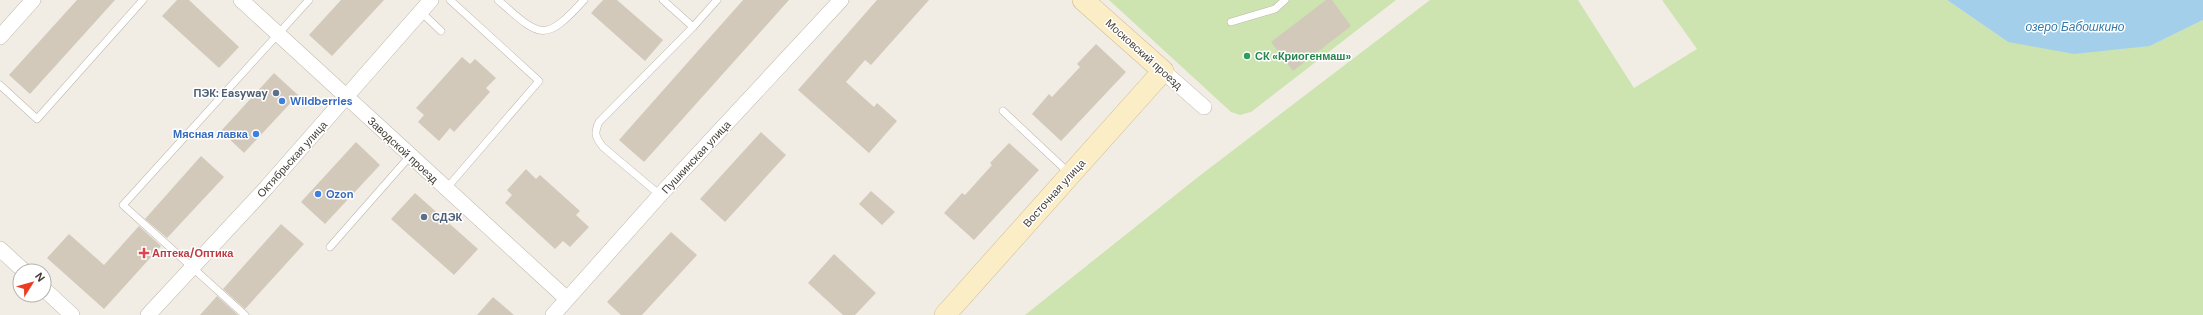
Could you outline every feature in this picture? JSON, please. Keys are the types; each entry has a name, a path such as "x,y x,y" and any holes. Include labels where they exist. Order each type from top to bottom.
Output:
{"street":[{"path":"0,37 33,0"},
{"name":"Заводской проезд","path":"241,0 567,299"},
{"name":"Октябрьская улица","path":"148,315 192,269 347,98 431,0"},
{"name":"Пушкинская улица","path":"553,315 660,195 841,0"},
{"name":"Московский проезд","path":"1083,0 1204,107"},
{"name":"Восточная улица","path":"945,315 1164,71"},
{"path":"0,249 15,263"},
{"path":"52,296 72,315"}],"lane":[{"path":"0,86 37,119 142,0"},
{"path":"245,315 192,269 124,205 309,0"},
{"path":"446,189 539,81 450,0"},
{"path":"498,0 533,28 546,31 555,28 564,22 584,0"},
{"path":"663,0 693,27"},
{"path":"660,195 603,146 596,138 595,131 599,122 693,27 717,0"},
{"path":"1231,22 1275,9 1285,0"},
{"path":"421,12 442,31"},
{"path":"1003,111 1070,175"},
{"path":"330,247 410,156"}],"green space":[{"name":"СК «Криогенмаш»","path":"1109,0 1396,0 1251,112 1240,115 1231,112"},
{"path":"1430,0 1578,0 1634,88 1697,49 1662,0 1947,0 2008,42 2150,46 2203,20 2203,315 1025,315 1198,177"}],"water":[{"name":"озеро Бабошкино","path":"1947,0 2203,0 2203,20 2150,46 2074,54 2008,42"}],"building":[{"path":"77,0 115,0 30,94 9,75"},
{"path":"177,0 189,0 239,47 219,68 162,16"},
{"path":"341,0 384,0 332,56 309,35"},
{"path":"603,0 617,0 663,40 645,61 591,13"},
{"path":"743,0 789,0 644,162 619,140"},
{"path":"877,0 929,0 871,65 865,60 846,82 874,107 877,103 897,121 869,153 798,90"},
{"path":"1326,0 1332,0 1351,26 1293,71 1271,42"},
{"path":"1096,44 1126,72 1061,141 1032,114 1049,94 1052,97 1080,67 1077,64"},
{"path":"462,57 470,64 475,59 496,78 486,88 490,92 454,132 450,128 439,141 418,122 424,115 416,108"},
{"path":"274,73 298,95 244,153 221,131"},
{"path":"761,132 786,155 725,222 700,199"},
{"path":"356,142 380,165 325,224 301,202"},
{"path":"1009,143 1039,170 974,240 944,213 962,193 965,195 992,165 990,163"},
{"path":"201,156 224,177 167,238 145,219"},
{"path":"526,169 536,179 540,175 580,211 576,215 589,227 570,247 563,241 555,249 505,203 512,195 507,190"},
{"path":"871,191 895,212 882,225 859,204"},
{"path":"415,193 478,249 454,275 391,219"},
{"path":"281,224 304,244 245,309 223,289"},
{"path":"139,226 161,246 104,309 47,258 69,234 104,265"},
{"path":"671,232 697,255 642,315 621,315 607,302"},
{"path":"834,254 876,293 855,315 843,315 808,283"},
{"path":"217,296 238,315 200,315"},
{"path":"493,297 514,315 477,315"}],"place":[{"name":"СК «Криогенмаш»","path":"1247,56"},
{"name":"ПЭК: Easyway","path":"276,93"},
{"name":"Wildberries","path":"282,101"},
{"name":"Мясная лавка","path":"256,134"},
{"name":"Ozon","path":"318,194"},
{"name":"СДЭК","path":"424,217"},
{"name":"Аптека/Оптика","path":"144,253"}]}
